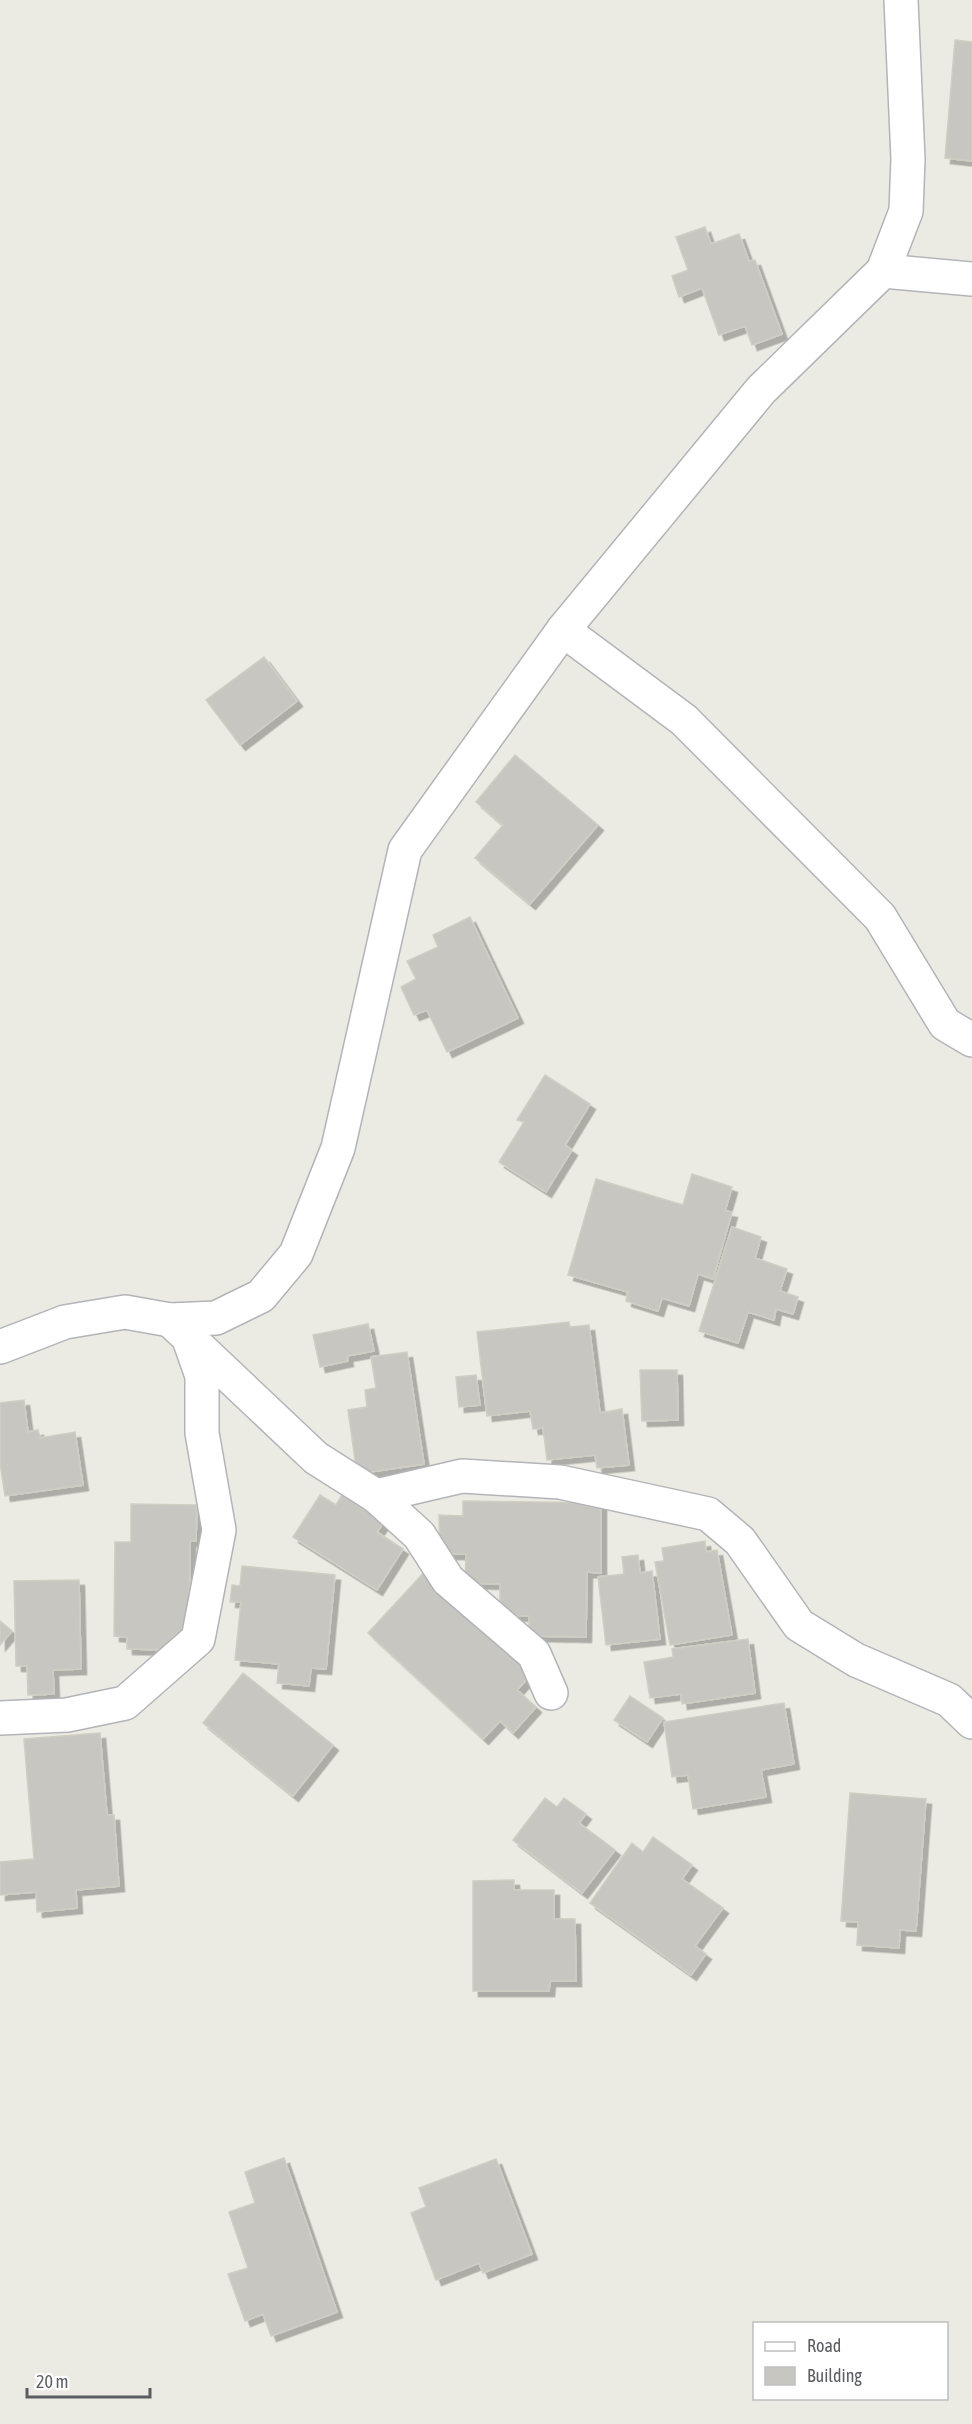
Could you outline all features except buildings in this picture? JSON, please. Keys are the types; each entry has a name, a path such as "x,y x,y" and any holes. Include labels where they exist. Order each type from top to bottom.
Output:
{"street":[{"path":"179,1329 216,1318 261,1296 296,1254 338,1148 405,850 564,630 761,390 883,271 906,211 908,159 901,0"},
{"path":"883,271 972,279"},
{"path":"564,630 684,720 880,916 945,1024 972,1040"},
{"path":"0,1347 65,1322 125,1312 179,1329 316,1458 376,1496 419,1535 447,1580 534,1654 551,1693"},
{"path":"0,1718 67,1715 125,1703 198,1639 219,1530 202,1433 202,1376 179,1329"},
{"path":"376,1496 462,1476 560,1482 708,1514 740,1541 798,1625 856,1660 949,1700 972,1722"}]}
